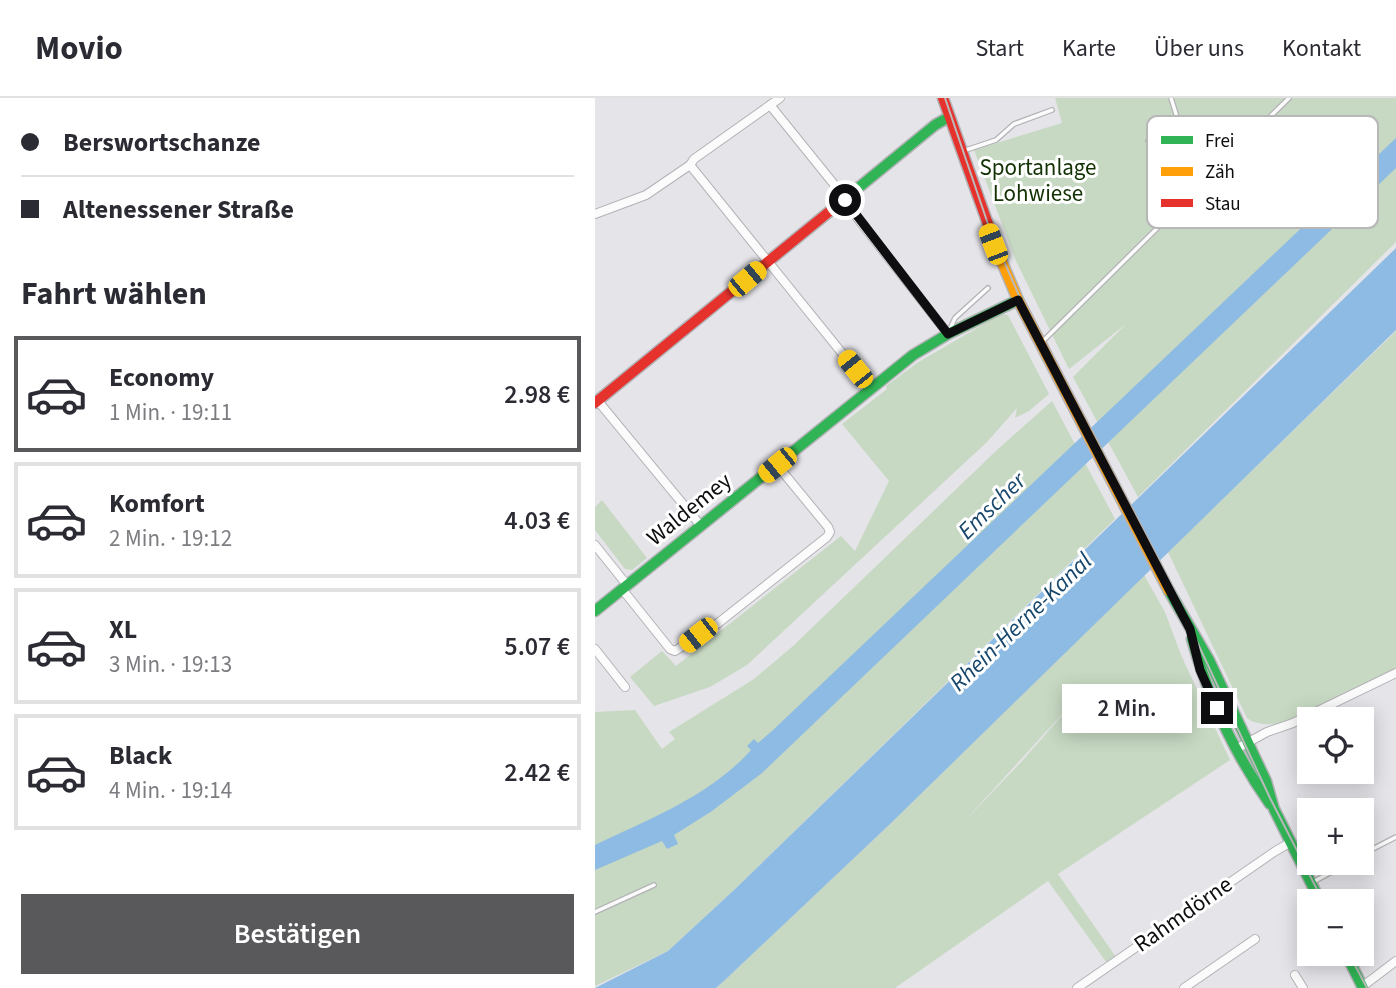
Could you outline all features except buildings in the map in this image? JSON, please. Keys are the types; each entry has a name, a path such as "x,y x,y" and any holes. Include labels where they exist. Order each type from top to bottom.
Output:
{"main road":[{"path":"943,98 993,244 1018,300 1190,629 1209,660 1266,782 1274,809"},
{"path":"596,402 935,125 949,117"},
{"name":"Waldemey","path":"595,611 913,355 948,334 1018,300"},
{"path":"1190,629 1200,670 1236,748 1254,783 1274,809 1314,889"},
{"path":"1352,966 1363,987"}],"street":[{"path":"595,214 646,195 780,98"},
{"path":"770,105 948,334"},
{"path":"690,165 871,389"},
{"path":"596,402 701,526"},
{"path":"595,545 670,649 675,651 717,624 830,533 828,527 777,465"},
{"path":"595,649 625,687"},
{"path":"1236,748 1396,673"},
{"name":"Rahmdörne","path":"1077,988 1291,842"},
{"path":"1184,988 1255,939"},
{"path":"1363,987 1396,961"},
{"path":"1295,975 1303,988"},
{"path":"1089,980 1095,988"}],"lane":[{"path":"1171,98 1177,116"},
{"path":"1271,116 1289,98"},
{"path":"961,152 996,140 1014,124 1052,110"},
{"path":"1040,344 1157,228"},
{"path":"948,334 955,318 988,288"},
{"path":"1374,848 1396,837"},
{"path":"1311,883 1326,875"},
{"path":"595,912 654,885"}],"green space":[{"name":"Sportanlage Lohwiese","path":"1055,98 1396,98 1396,242 1138,497 1073,377 1126,324 1069,369 1016,261 974,150 1062,123"},
{"path":"1001,314 1008,315 1049,394 1029,411 1015,418 1017,408 987,442 747,665 710,687 654,706 630,677 662,651 676,666 841,536 855,551 889,481 842,424 917,363"},
{"path":"1396,331 1396,670 1325,707 1297,707 1296,720 1270,724 1251,721 1247,718 1168,552"},
{"path":"1052,401 1115,519 668,951 595,986 595,712 635,710 662,749 675,739 669,732 754,679 793,646 999,448"},
{"path":"602,500 647,558 632,570 625,569 595,530 595,507"},
{"path":"1144,575 1165,612 1181,655 1230,760 1058,874 1118,960 1109,966 1048,881 895,988 716,988 888,826","holes":["1083,691 1023,760 962,824"]}],"water":[{"path":"1396,138 1396,168 1378,185 1378,155"},
{"path":"1301,228 1333,228 762,773 712,811 674,835 678,844 667,849 662,841 595,870 595,845 678,805 717,781 751,750 747,746 754,739 758,743"},
{"name":"Rhein-Herne-Kanal","path":"1396,248 1396,330 888,826 726,979 716,988 595,988 668,951"}],"tram line":[{"path":"945,98 989,227 1024,307 1178,601 1270,798 1317,889"},
{"path":"1355,966 1367,988"}],"traffic: fast":[{"path":"830,211 935,125 949,117"},
{"path":"595,611 913,355 948,334 1018,300"},
{"path":"1169,591 1209,660 1266,781 1274,809 1314,889"},
{"path":"1192,639 1206,683 1224,725 1270,804"},
{"path":"1352,966 1363,988"}],"traffic: slow":[{"path":"999,255 1018,300 1169,591"}],"traffic: jam":[{"path":"943,98 999,255"},
{"path":"595,403 830,211"}],"route":[{"path":"845,200 948,334 1018,300 1190,629 1200,670 1217,708"}],"water label":[{"name":"Emscher","path":"992,506"}]}
